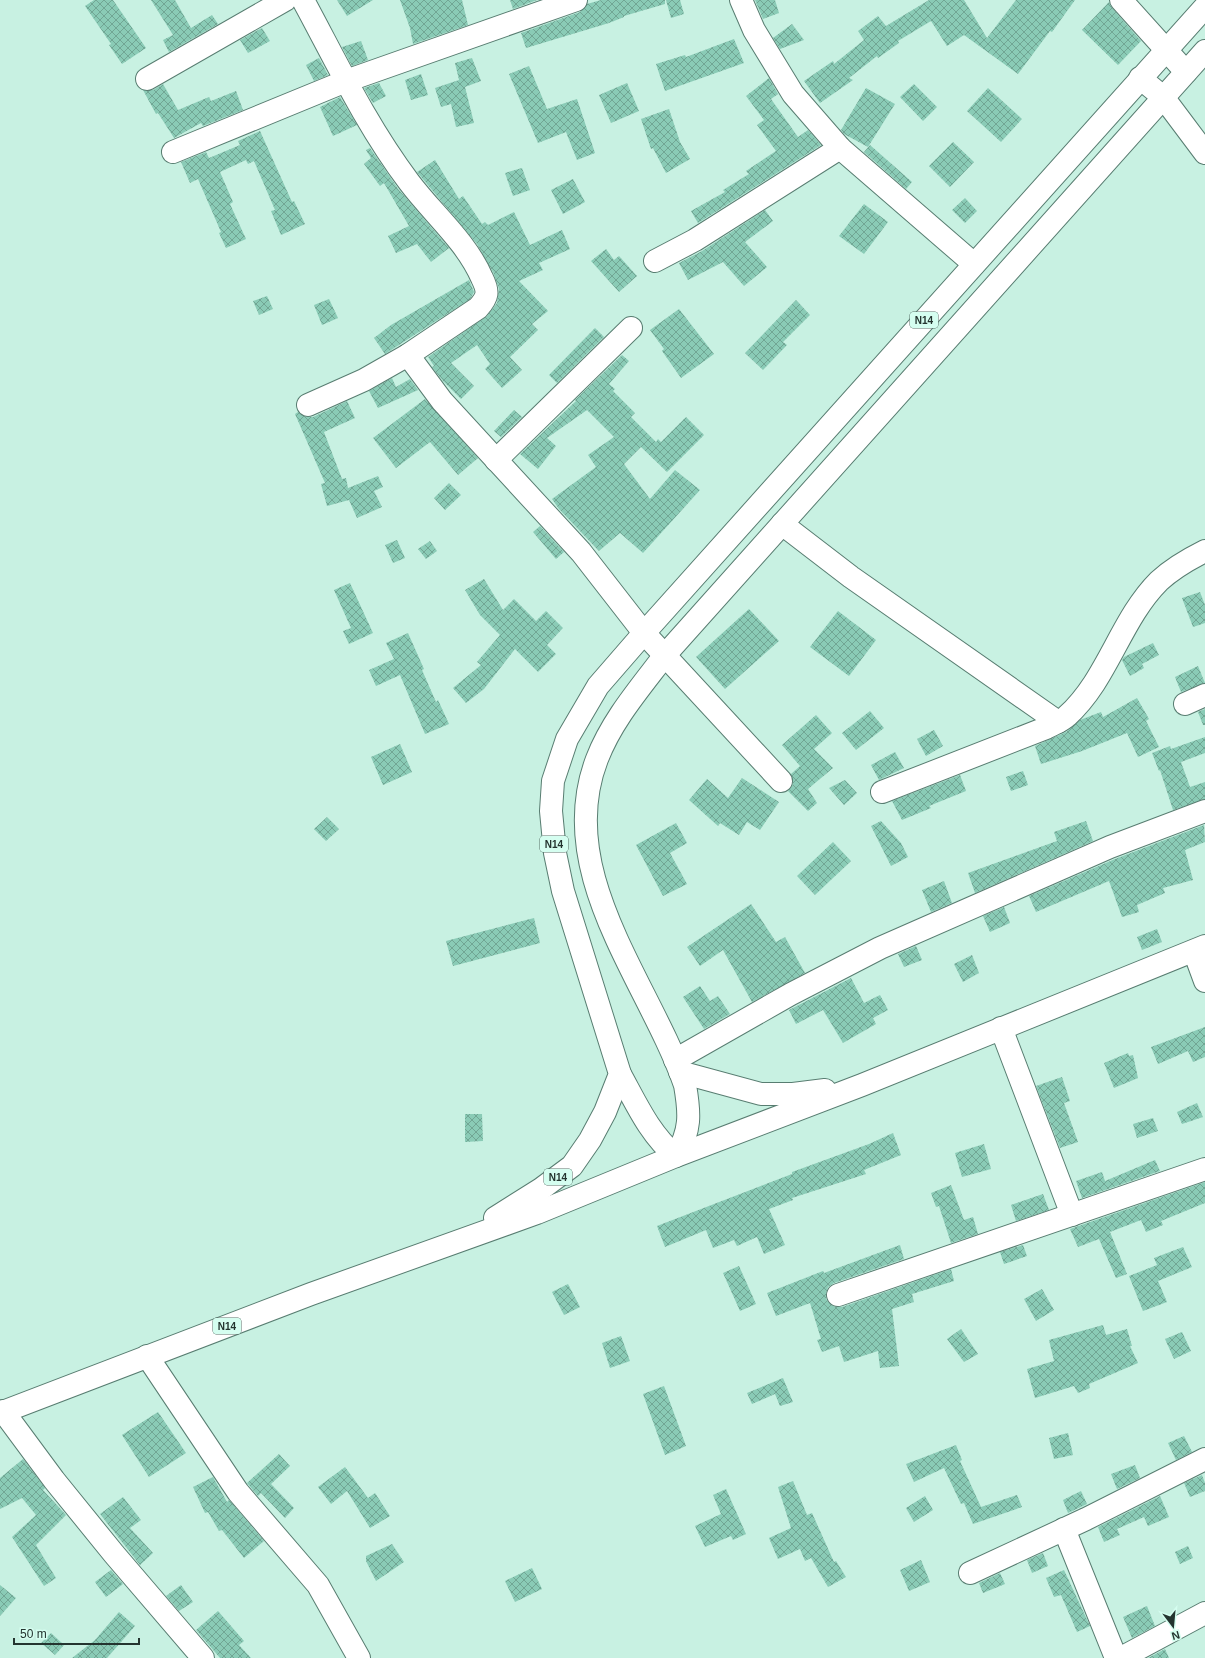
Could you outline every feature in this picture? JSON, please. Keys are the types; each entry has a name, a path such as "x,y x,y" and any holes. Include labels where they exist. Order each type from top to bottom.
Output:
{"street":[{"path":"147,79 285,0"},
{"path":"303,0 372,128 409,182 472,258 487,290 486,299 478,308 408,355 364,380 308,405"},
{"path":"173,152 346,81 576,0"},
{"path":"741,0 754,30 793,94 840,148 974,264"},
{"path":"1121,0 1165,51 1186,72"},
{"name":"N14","path":"456,1242 541,1190 572,1166 590,1140 605,1112 620,1074 563,892 555,853 552,803 553,781 567,739 598,686 1205,7"},
{"name":"N14","path":"2,1412 311,1294 544,1210 676,1156 686,1139 688,1102 677,1066 603,907 591,868 586,832 586,800 597,758 619,715 665,655 1205,50"},
{"path":"1140,78 1163,97 1205,153"},
{"path":"655,261 695,240 840,148"},
{"path":"496,460 631,328"},
{"path":"408,355 442,401 581,552 644,633 781,781"},
{"path":"782,524 851,577 1058,722"},
{"path":"882,792 1066,718 1084,698 1136,611 1160,581 1186,560 1205,551"},
{"path":"1185,704 1205,695"},
{"path":"677,1066 791,994 880,948 1110,847 1205,811"},
{"path":"620,1074 640,1112 662,1144 676,1156 862,1085 1199,948 1205,981"},
{"path":"1000,1028 1072,1215"},
{"path":"677,1066 761,1094 793,1094 862,1085"},
{"path":"838,1295 1205,1169"},
{"path":"147,1356 238,1492 318,1585 360,1658"},
{"path":"2,1412 114,1554 203,1658"},
{"path":"970,1573 1064,1529 1205,1459"},
{"path":"1064,1529 1116,1658"},
{"path":"1121,1658 1205,1613"}],"building":[{"path":"94,0 113,0 146,48 122,64 109,45 111,44 85,6"},
{"path":"151,0 175,0 191,28 212,15 218,24 169,52 163,40 173,35"},
{"path":"337,0 373,0 347,16"},
{"path":"400,0 462,0 468,25 413,44 410,28"},
{"path":"510,0 537,0 513,9"},
{"path":"601,0 665,0 665,4 624,16 609,23 526,48 521,33 580,12 587,4"},
{"path":"666,0 680,0 684,14 671,18"},
{"path":"755,0 775,0 779,13 763,19"},
{"path":"929,0 964,0 987,38 1016,0 1075,0 1052,32 1050,31 1018,74 964,35 947,46 931,21 898,41 899,43 878,58 877,56 849,78 853,80 820,103 804,81 833,61 834,64 864,40 858,31 878,16 886,26"},
{"path":"1109,2 1112,8 1141,41 1118,65 1082,30"},
{"path":"792,24 804,40 780,49 773,38"},
{"path":"262,28 270,41 248,53 240,40"},
{"path":"734,39 744,63 665,91 656,64 685,55 686,57"},
{"path":"361,41 368,60 352,66 342,47"},
{"path":"319,58 328,75 314,81 306,65"},
{"path":"472,58 481,81 465,87 474,123 456,127 451,104 441,107 435,88 459,80 455,63"},
{"path":"529,66 547,109 577,99 595,153 577,160 566,132 538,143 509,74"},
{"path":"421,74 428,95 411,100 405,80"},
{"path":"769,78 778,94 771,99 798,137 808,130 821,145 698,223 691,211 725,192 723,190 749,174 746,171 776,151 757,125 764,120 746,96"},
{"path":"379,83 386,96 373,103 364,88"},
{"path":"627,83 639,111 611,123 599,95"},
{"path":"163,84 178,110 209,97 211,101 236,91 243,110 203,126 201,123 174,138 158,113 156,114 143,90 153,90"},
{"path":"914,84 937,107 923,121 900,97"},
{"path":"866,88 895,104 868,147 844,134 841,130"},
{"path":"988,88 1022,119 1001,142 967,111"},
{"path":"340,97 357,125 333,136 320,107"},
{"path":"669,109 680,142 690,159 666,173 653,148 651,149 641,119"},
{"path":"260,131 292,202 294,201 305,224 281,235 271,211 275,210 254,161 248,164 246,160 220,172 233,202 230,204 246,239 226,248 219,233 221,232 198,179 190,183 181,162 206,152 209,158 240,145 238,141"},
{"path":"953,142 974,162 950,187 929,166"},
{"path":"870,145 912,182 906,189 864,152"},
{"path":"370,148 399,190 449,248 431,262 417,244 396,253 388,236 409,226 384,183 380,186 364,164 371,158 366,150"},
{"path":"435,160 459,199 463,196 482,224 485,222 488,225 514,212 530,245 562,230 570,249 539,263 543,270 519,281 548,311 532,324 538,330 510,357 522,370 502,388 485,369 490,364 477,345 451,363 474,386 461,399 443,381 432,367 434,366 428,357 487,316 497,303 499,289 493,272 477,244 417,172"},
{"path":"522,168 530,190 513,196 505,173"},
{"path":"573,179 585,202 563,214 551,190"},
{"path":"965,198 977,211 965,223 952,210"},
{"path":"864,204 888,222 864,254 839,236"},
{"path":"765,210 773,221 745,242 767,267 744,286 723,262 688,280 679,263 702,251"},
{"path":"606,249 614,260 619,256 637,276 619,292 591,261"},
{"path":"469,280 474,292 470,299 385,354 374,338 391,325"},
{"path":"267,296 273,309 259,315 253,301"},
{"path":"329,299 338,318 322,325 314,305"},
{"path":"796,300 810,315 783,342 787,345 763,370 745,353"},
{"path":"679,309 714,354 681,378 662,351 664,349 650,330"},
{"path":"595,328 604,337 557,383 549,375"},
{"path":"622,355 629,361 609,384 615,389 613,391 635,413 631,417 656,442 658,439 661,442 686,417 704,435 667,472 641,447 624,464 650,499 675,470 700,490 643,553 620,533 599,551 559,509 552,499 596,467 588,455 614,437 587,410 547,438 556,446 538,469 520,454"},
{"path":"392,378 396,387 410,379 418,390 378,408 369,391"},
{"path":"425,399 478,458 458,475 430,442 396,468 373,438"},
{"path":"347,401 355,418 324,432 342,479 346,478 348,488 378,476 383,487 374,491 382,507 357,518 349,500 327,506 321,484 325,483 295,414 298,412 306,417 313,417"},
{"path":"514,410 522,417 501,437 494,431"},
{"path":"449,483 461,495 445,510 434,498"},
{"path":"540,526 564,552 556,559 533,532"},
{"path":"397,540 405,558 393,563 385,545"},
{"path":"430,541 437,551 426,559 418,549"},
{"path":"484,579 503,610 514,599 536,621 546,611 563,628 547,645 556,654 538,672 515,649 484,689 466,703 453,688 481,665 477,662 500,635 480,615 465,590"},
{"path":"350,583 373,633 349,644 343,631 351,628 334,590"},
{"path":"1200,592 1205,605 1205,623 1193,627 1182,598"},
{"path":"749,609 779,641 725,689 696,657"},
{"path":"838,611 876,640 849,676 810,647"},
{"path":"408,633 424,669 422,670 436,702 438,700 449,724 425,734 400,675 376,686 369,670 394,659 386,643"},
{"path":"1153,643 1159,655 1142,664 1144,668 1130,676 1122,660 1124,657"},
{"path":"1198,666 1205,683 1181,692 1175,677"},
{"path":"1137,698 1149,719 1146,721 1159,747 1138,757 1127,733 1082,751 1041,764 1035,746 1066,732 1080,720 1101,712 1103,717"},
{"path":"1205,709 1205,725 1203,725 1198,712"},
{"path":"870,711 884,728 856,750 842,733"},
{"path":"816,715 832,733 814,749 833,768 808,789 817,803 808,811 788,791 793,784 791,774 800,766 782,745"},
{"path":"934,730 943,746 926,756 917,739"},
{"path":"1205,737 1205,753 1181,762 1190,787 1205,782 1205,799 1173,810 1160,770 1159,771 1152,753 1170,746 1171,749"},
{"path":"400,744 412,772 383,785 371,757"},
{"path":"895,752 904,768 879,780 871,765"},
{"path":"1023,771 1028,785 1011,791 1006,777"},
{"path":"960,775 966,791 929,806 931,808 902,820 892,801"},
{"path":"742,778 779,802 760,830 747,822 739,835 720,823 718,826 689,800 707,779 728,798"},
{"path":"845,780 857,793 844,805 829,788"},
{"path":"327,817 339,829 326,841 314,829"},
{"path":"881,821 901,843 908,857 891,866 871,826"},
{"path":"1086,821 1093,841 975,893 968,873 1057,841 1054,832"},
{"path":"676,823 687,843 670,853 687,884 663,896 636,845"},
{"path":"1204,825 1205,842 1185,850 1193,880 1163,888 1165,893 1137,905 1139,912 1122,917 1109,881 1036,912 1029,896 1115,859"},
{"path":"833,842 851,861 815,895 797,876"},
{"path":"944,881 952,903 931,912 922,890"},
{"path":"751,904 776,942 785,937 805,973 752,1002 723,950 700,966 687,947"},
{"path":"1004,907 1010,923 990,932 983,916"},
{"path":"534,918 540,943 453,966 446,941"},
{"path":"1157,929 1162,942 1142,950 1137,937"},
{"path":"916,946 922,960 904,967 898,954"},
{"path":"972,955 979,973 963,982 954,964"},
{"path":"851,978 864,1003 880,995 888,1010 873,1018 876,1024 843,1043 823,1010 796,1024 789,1010"},
{"path":"700,986 710,1001 718,996 730,1014 704,1029 683,997"},
{"path":"1205,1027 1205,1057 1193,1062 1188,1051 1158,1064 1151,1047"},
{"path":"1128,1053 1129,1056 1133,1055 1138,1078 1114,1088 1104,1063"},
{"path":"1062,1077 1070,1101 1064,1103 1078,1142 1060,1148 1036,1086"},
{"path":"1197,1103 1203,1117 1182,1124 1177,1112"},
{"path":"465,1114 482,1114 483,1141 465,1142"},
{"path":"1153,1118 1158,1131 1137,1138 1133,1124"},
{"path":"893,1133 901,1155 864,1170 866,1174 792,1198 793,1200 769,1209 785,1245 764,1254 757,1237 737,1246 734,1240 713,1248 706,1230 665,1247 657,1226 792,1174 792,1172 869,1144"},
{"path":"984,1144 991,1169 962,1177 955,1153"},
{"path":"1155,1160 1160,1171 1082,1198 1076,1181 1102,1172 1105,1181"},
{"path":"1205,1182 1205,1203 1161,1221 1163,1225 1146,1232 1141,1220 1110,1232 1127,1274 1116,1278 1099,1239 1078,1247 1070,1229"},
{"path":"951,1185 964,1220 973,1217 978,1234 951,1243 939,1206 936,1207 931,1193"},
{"path":"1043,1194 1049,1210 1016,1221 1011,1205"},
{"path":"900,1245 904,1259 834,1283 828,1287 826,1293 826,1299 830,1304 835,1307 842,1307 951,1269 954,1281 912,1294 914,1302 892,1309 899,1366 880,1368 878,1351 844,1362 839,1346 822,1352 817,1340 821,1339 810,1303 776,1316 767,1293 823,1271 824,1273"},
{"path":"1023,1245 1027,1256 1004,1264 1000,1252"},
{"path":"1183,1247 1192,1267 1158,1281 1167,1302 1143,1311 1129,1276 1157,1265 1154,1258"},
{"path":"739,1266 756,1304 740,1311 723,1273"},
{"path":"568,1284 580,1307 564,1315 552,1292"},
{"path":"1042,1289 1054,1310 1036,1321 1024,1299"},
{"path":"1103,1325 1106,1335 1127,1329 1132,1346 1130,1346 1138,1363 1089,1384 1090,1388 1078,1393 1074,1386 1035,1398 1027,1369 1054,1361 1049,1340"},
{"path":"961,1329 978,1354 964,1362 947,1339"},
{"path":"1182,1332 1191,1351 1174,1359 1165,1339"},
{"path":"621,1336 630,1361 610,1368 602,1343"},
{"path":"783,1378 793,1402 780,1406 775,1394 752,1404 747,1393"},
{"path":"664,1386 686,1446 665,1455 643,1394"},
{"path":"158,1412 186,1453 149,1477 122,1435"},
{"path":"1068,1433 1073,1455 1054,1459 1049,1438"},
{"path":"1184,1436 1192,1452 1176,1460 1168,1443"},
{"path":"956,1445 962,1460 960,1461 981,1507 1017,1495 1022,1507 973,1524 964,1503 961,1504 944,1468 914,1482 906,1464"},
{"path":"279,1454 290,1466 271,1484 294,1508 285,1518 261,1493 258,1496 247,1483"},
{"path":"23,1459 45,1488 43,1490 66,1515 36,1545 56,1578 44,1586 12,1537 36,1515 22,1498 0,1509 0,1478"},
{"path":"1135,1465 1140,1478 1117,1489 1111,1474"},
{"path":"345,1467 368,1498 375,1493 390,1516 370,1528 347,1491 331,1504 318,1487"},
{"path":"1202,1475 1205,1483 1205,1491 1190,1497 1184,1483"},
{"path":"213,1477 227,1502 229,1500 264,1541 244,1558 222,1530 219,1531 208,1512 205,1513 193,1487"},
{"path":"793,1481 807,1515 812,1513 834,1562 836,1561 846,1577 828,1587 811,1558 805,1561 800,1549 778,1559 769,1538 791,1528 778,1487"},
{"path":"726,1489 746,1534 733,1540 731,1536 705,1547 695,1526 721,1514 713,1495"},
{"path":"1081,1491 1087,1504 1068,1513 1063,1500"},
{"path":"925,1496 933,1510 914,1522 906,1508"},
{"path":"1160,1496 1169,1517 1148,1526 1144,1517 1117,1529 1120,1535 1104,1542 1098,1527"},
{"path":"123,1497 141,1520 130,1528 153,1553 140,1565 100,1514"},
{"path":"392,1544 404,1562 376,1581 366,1561 366,1556"},
{"path":"1188,1546 1193,1558 1180,1564 1175,1552"},
{"path":"1043,1553 1048,1566 1032,1573 1027,1560"},
{"path":"921,1560 930,1582 909,1591 900,1570"},
{"path":"532,1568 542,1589 515,1602 505,1581"},
{"path":"111,1570 123,1584 106,1597 95,1582"},
{"path":"1064,1570 1090,1626 1077,1632 1061,1595 1054,1597 1046,1578"},
{"path":"1000,1573 1005,1584 983,1593 979,1583"},
{"path":"0,1585 16,1598 0,1616"},
{"path":"181,1585 193,1602 179,1611 166,1596"},
{"path":"1147,1606 1155,1626 1132,1638 1123,1617"},
{"path":"218,1611 244,1641 239,1645 251,1658 220,1658 196,1630"},
{"path":"119,1612 135,1626 107,1658 72,1658 95,1640"},
{"path":"51,1633 64,1645 55,1655 41,1643"},
{"path":"1165,1649 1169,1658 1148,1658"}]}
